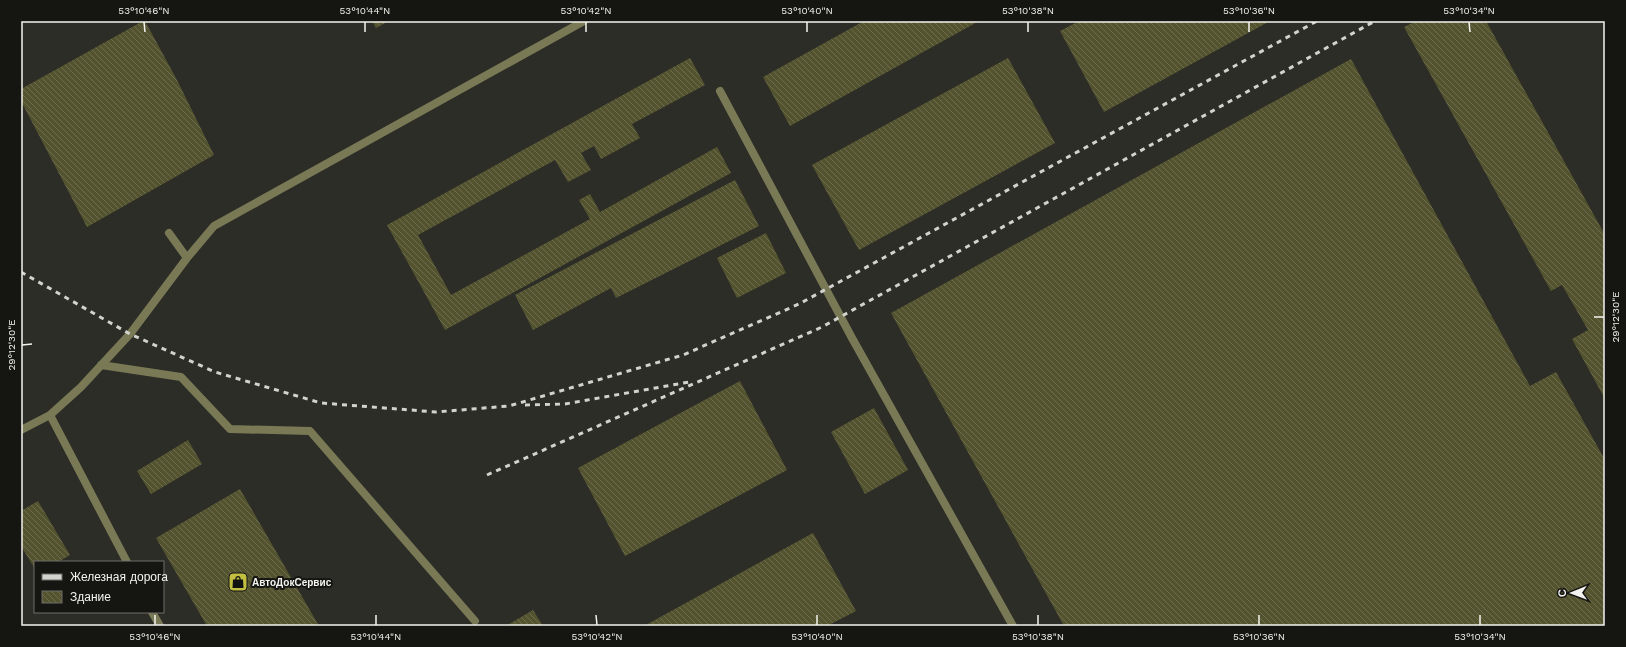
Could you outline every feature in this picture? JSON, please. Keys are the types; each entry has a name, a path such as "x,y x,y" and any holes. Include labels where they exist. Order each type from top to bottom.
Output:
{"lane":[{"path":"21,430 50,415 81,387 130,334 187,258 214,226 584,21"},
{"path":"720,91 852,338 1013,626"},
{"path":"169,232 187,258"},
{"path":"101,365 181,377 230,429 310,431 475,621"},
{"path":"50,415 126,561"},
{"path":"153,613 160,626"}],"building":[{"path":"145,21 177,80 214,155 87,227 21,101 21,89"},
{"path":"372,21 389,21 376,28"},
{"path":"864,21 979,21 790,126 763,77"},
{"path":"1079,21 1270,21 1104,112 1060,31"},
{"path":"1416,21 1486,21 1605,235 1605,399 1572,339 1588,330 1562,285 1551,291 1404,27"},
{"path":"690,58 705,85 632,124 640,138 601,159 594,146 581,153 591,170 568,182 555,160 418,235 451,295 590,219 579,200 590,194 600,212 717,147 731,173 445,330 387,225"},
{"path":"1008,58 1055,143 859,250 812,165"},
{"path":"1351,59 1530,386 1556,372 1605,460 1605,626 1064,626 891,313"},
{"path":"735,180 759,226 616,298 611,288 533,330 515,295"},
{"path":"766,233 786,273 737,298 717,258"},
{"path":"740,381 787,470 625,556 578,468"},
{"path":"874,408 908,470 865,494 831,432"},
{"path":"188,440 202,464 151,494 137,471"},
{"name":"АвтоДокСервис","path":"240,489 319,626 207,626 156,538"},
{"path":"38,501 70,555 60,561 34,561 34,567 21,546 21,511"},
{"path":"813,533 856,611 827,626 644,626"},
{"path":"533,610 543,626 506,626"}],"railway":[{"path":"21,272 130,334 215,372 321,403 436,412 509,406 683,355 799,304 1317,21"},
{"path":"487,475 822,327 1375,21"},
{"path":"525,405 565,404 689,382"}],"place":[{"name":"АвтоДокСервис","path":"238,582"}]}
